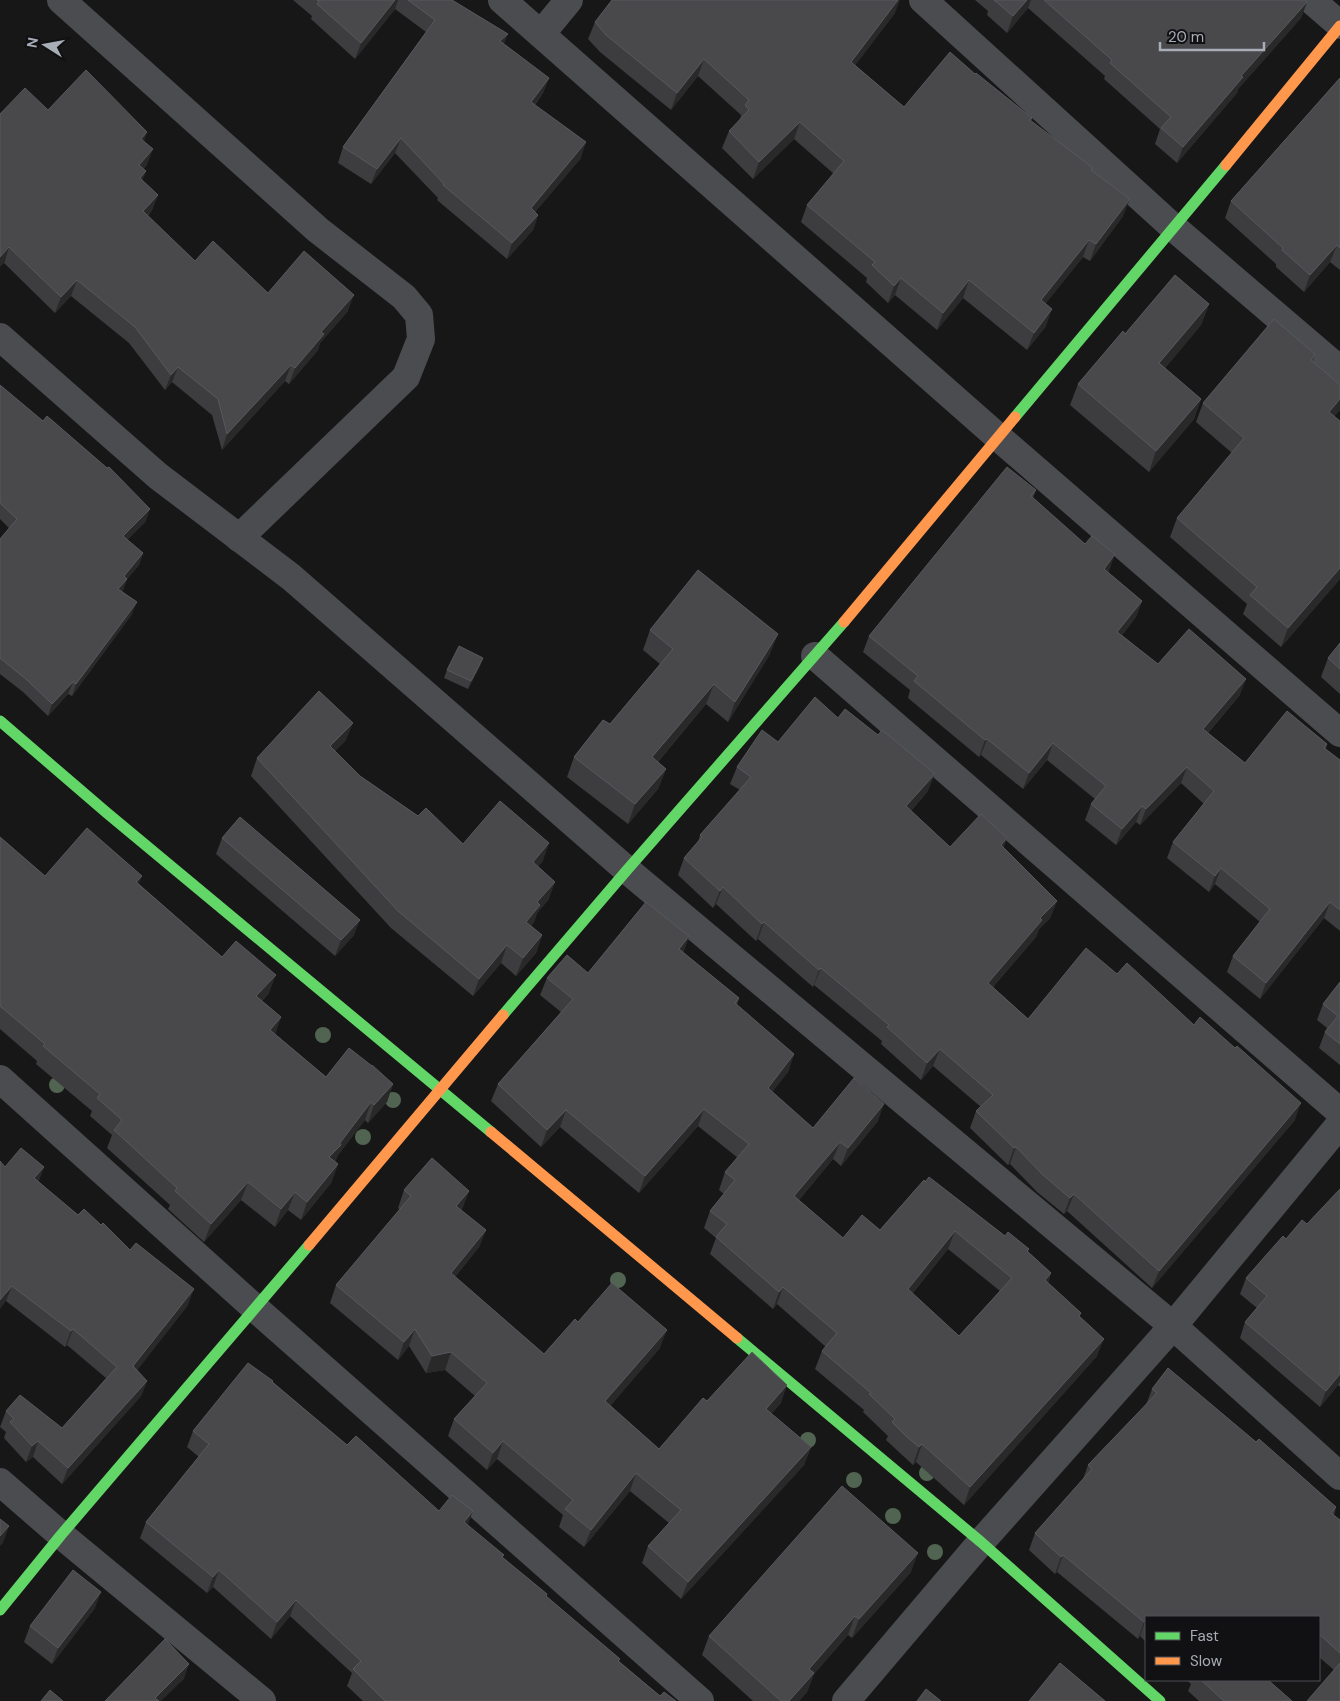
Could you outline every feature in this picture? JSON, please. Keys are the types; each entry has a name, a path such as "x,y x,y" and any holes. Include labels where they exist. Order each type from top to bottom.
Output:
{"street":[{"path":"61,0 318,230 404,297 418,315 421,340 406,377 239,538"},
{"path":"502,0 998,437 1340,733"},
{"path":"541,34 570,0"},
{"path":"923,0 1174,228 1340,370"},
{"path":"0,1610 61,1535 256,1309 627,870 815,656 1174,228 1340,25 1311,0"},
{"path":"0,338 158,476 291,577 627,870 1172,1326 1340,1476"},
{"path":"815,656 1340,1112"},
{"path":"0,721 107,813 981,1542 1160,1701"},
{"path":"0,1079 256,1309 700,1701"},
{"path":"846,1701 981,1542 1172,1326 1340,1124"},
{"path":"0,1482 61,1535 262,1701"}],"building":[{"path":"317,0 395,0 361,43 317,4 319,1"},
{"path":"408,0 452,0 508,34 500,41 549,78 531,102 586,142 531,208 538,215 512,243 443,185 401,138 377,169 343,147 435,20"},
{"path":"612,0 898,0 851,62 904,107 950,52 1032,118 1030,120 1093,168 1091,170 1130,199 1096,244 1089,240 1041,300 1052,309 1034,333 969,280 943,313 901,278 894,286 872,265 875,262 807,205 844,161 800,122 759,162 729,131 749,110 745,105 749,100 704,59 677,93 606,35 595,22"},
{"path":"994,0 1027,0 1013,16"},
{"path":"1044,0 1305,0 1307,2 1241,76 1243,77 1183,147 1161,128 1171,117 1110,63 1112,60"},
{"path":"86,70 147,132 141,139 153,149 139,165 146,171 140,178 158,195 143,211 195,261 213,241 268,293 304,251 354,295 321,332 324,334 295,368 291,365 227,434 218,399 178,367 171,375 135,327 77,280 61,297 9,247 0,257 0,114 25,88 48,110"},
{"path":"1340,78 1340,248 1337,245 1310,275 1231,201"},
{"path":"1175,275 1209,304 1159,363 1201,399 1156,451 1078,384 1123,331 1125,334"},
{"path":"1274,319 1315,354 1311,360 1340,385 1340,399 1329,412 1340,421 1340,568 1288,628 1250,595 1257,587 1177,518 1244,438 1203,403"},
{"path":"0,385 43,421 47,416 107,468 109,467 150,509 123,536 143,553 124,576 127,579 118,589 137,602 76,684 73,682 52,704 0,658 0,539 17,519 0,503"},
{"path":"1007,467 1036,490 1031,496 1085,544 1092,536 1115,554 1104,569 1142,601 1117,632 1158,664 1189,629 1246,679 1203,729 1245,763 1287,711 1327,744 1324,748 1340,760 1340,910 1330,902 1266,983 1233,956 1270,909 1221,868 1215,876 1173,842 1214,791 1187,767 1146,809 1142,806 1122,829 1091,804 1106,786 1053,743 1029,773 987,739 985,740 914,681 918,676 869,636"},
{"path":"698,570 778,634 735,702 714,684 652,757 666,769 635,804 574,757 603,720 610,724 673,649 650,630"},
{"path":"1340,643 1340,669 1328,658"},
{"path":"459,646 483,658 471,681 447,670"},
{"path":"319,691 353,723 330,746 360,776 418,816 426,808 463,844 500,801 549,843 533,862 555,882 537,902 540,905 526,922 542,935 523,958 507,945 479,979 398,911 257,758"},
{"path":"815,697 838,718 845,709 878,735 882,730 935,774 906,806 950,847 981,814 1007,838 1001,845 1057,901 1040,918 1042,920 988,983 1028,1019 1086,948 1117,974 1127,963 1194,1025 1200,1017 1235,1048 1237,1046 1301,1103 1159,1271 1074,1194 1070,1198 1043,1175 1016,1147 1014,1148 976,1111 993,1095 940,1049 927,1063 887,1027 889,1025 821,968 819,970 764,922 762,924 723,887 720,891 684,858 702,837 700,835 751,777 737,767 762,730 778,742"},
{"path":"240,817 360,920 341,940 222,838"},
{"path":"87,828 142,876 136,882 222,957 236,941 276,975 256,996 281,1017 270,1030 326,1077 349,1048 393,1084 374,1105 371,1102 340,1143 341,1145 329,1157 338,1164 307,1202 295,1192 281,1209 248,1182 211,1224 175,1191 177,1188 114,1130 122,1120 97,1098 100,1094 43,1046 45,1044 0,1006 0,837 45,876"},
{"path":"646,902 689,936 679,949 739,998 735,1003 794,1054 768,1088 813,1128 854,1078 884,1104 848,1148 840,1142 794,1196 843,1238 862,1215 880,1230 924,1180 925,1182 929,1177 1005,1236 1008,1232 1029,1249 1027,1251 1051,1273 1045,1280 1081,1313 1079,1316 1104,1339 970,1487 922,1444 919,1447 907,1437 892,1422 895,1419 869,1394 871,1393 822,1351 837,1333 783,1287 779,1292 716,1237 727,1224 710,1211 735,1180 725,1172 749,1144 704,1109 645,1176 566,1110 547,1130 498,1084 573,999 547,978 567,955 588,973","holes":["955,1231 1012,1278 959,1336 908,1289"]},
{"path":"1340,982 1340,1044 1325,1032 1338,1016 1323,1004"},
{"path":"21,1148 44,1167 34,1178 78,1215 84,1209 101,1225 103,1223 130,1250 136,1243 194,1289 133,1366 147,1381 68,1468 38,1441 32,1446 10,1422 14,1419 6,1411 20,1395 62,1428 117,1367 73,1329 71,1331 12,1286 0,1300 0,1161 5,1167"},
{"path":"432,1158 469,1191 456,1206 486,1230 451,1273 544,1354 575,1319 578,1322 612,1283 667,1330 605,1401 659,1449 703,1398 707,1401 752,1352 787,1385 766,1409 811,1447 688,1582 648,1546 681,1510 636,1473 591,1530 565,1509 573,1500 503,1441 493,1453 454,1419 487,1383 451,1352 432,1356 415,1329 404,1342 336,1285 411,1196 404,1190"},
{"path":"1340,1189 1340,1374 1326,1391 1245,1322 1267,1296 1246,1278 1283,1236 1286,1239 1302,1220 1307,1224"},
{"path":"248,1363 273,1381 347,1445 356,1436 439,1511 452,1495 473,1511 464,1522 504,1555 502,1557 620,1659 618,1661 660,1696 664,1692 676,1701 385,1701 353,1669 361,1661 296,1600 277,1622 219,1570 213,1577 146,1522 209,1444 193,1431"},
{"path":"1168,1368 1256,1442 1259,1439 1336,1507 1331,1513 1340,1520 1340,1653 1320,1635 1320,1616 1145,1616 1144,1622 1063,1555 1061,1557 1035,1533 1092,1469 1088,1465 1157,1393 1152,1389"},
{"path":"842,1486 918,1553 859,1619 855,1616 809,1669 814,1673 789,1701 781,1701 709,1636"},
{"path":"0,1519 9,1526 0,1536"},
{"path":"73,1570 101,1592 58,1648 30,1626"},
{"path":"165,1639 189,1664 155,1698 159,1701 105,1701"},
{"path":"1060,1663 1105,1701 1029,1701"},
{"path":"1340,1663 1340,1701 1307,1701"},
{"path":"1202,1681 1269,1681 1292,1701 1224,1701"},
{"path":"926,1689 941,1701 917,1701"},
{"path":"50,1690 63,1701 41,1701"}],"traffic: fast":[{"path":"1015,417 1226,165"},
{"path":"503,1015 844,622"},
{"path":"0,721 107,813 491,1132"},
{"path":"0,1610 61,1535 309,1245"},
{"path":"737,1338 981,1542 1160,1701"}],"traffic: slow":[{"path":"1226,165 1340,26"},
{"path":"844,622 1015,417"},
{"path":"309,1245 503,1015"},
{"path":"491,1132 737,1338"}]}
